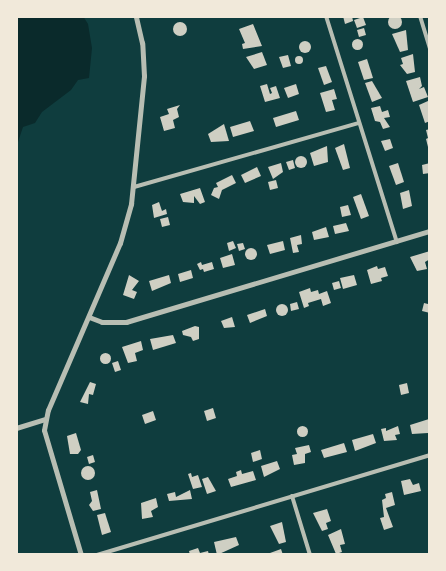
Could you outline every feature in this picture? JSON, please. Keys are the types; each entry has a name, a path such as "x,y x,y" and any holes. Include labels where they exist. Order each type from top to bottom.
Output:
{"street":[{"path":"81,555 45,442 45,419 120,243 134,187 144,76 142,44 136,16"},
{"path":"326,16 397,242"},
{"path":"420,16 430,48"},
{"path":"134,187 359,123"},
{"path":"90,317 102,322 126,322 430,231"},
{"path":"16,428 45,419"},
{"path":"97,555 430,455"},
{"path":"292,496 310,555"}],"water":[{"path":"16,16 83,16 88,24 92,48 89,78 78,80 71,90 42,112 35,123 23,127 16,148"}],"building":[{"path":"395,15 400,17 402,22 400,27 395,29 390,27 388,22 390,17"},
{"path":"343,16 352,16 353,21 345,24"},
{"path":"363,17 366,25 357,28 354,20"},
{"path":"180,22 185,24 187,29 185,34 180,36 175,34 173,29 175,24"},
{"path":"253,24 262,46 243,49 242,44 245,43 239,29"},
{"path":"364,28 366,35 359,37 357,30"},
{"path":"406,30 408,50 400,52 392,34"},
{"path":"355,39 359,39 362,44 361,48 355,49 352,46 352,42"},
{"path":"303,41 307,41 311,47 307,53 303,53 299,49 299,45"},
{"path":"262,52 267,65 254,69 246,57"},
{"path":"413,54 415,72 407,74 400,65 403,64 401,58"},
{"path":"288,55 291,66 283,68 279,57"},
{"path":"299,56 303,60 299,64 295,60"},
{"path":"367,59 373,78 364,80 358,62"},
{"path":"326,66 332,82 324,85 318,68"},
{"path":"420,77 422,86 419,89 424,87 428,97 413,102 406,81"},
{"path":"372,81 382,98 372,102 365,83"},
{"path":"267,84 270,94 272,93 270,88 276,86 280,98 265,102 260,86"},
{"path":"296,84 299,94 288,98 284,88"},
{"path":"334,89 337,99 332,100 335,110 326,112 320,93"},
{"path":"428,101 430,121 425,123 419,105"},
{"path":"180,105 177,109 179,117 173,120 175,128 164,131 160,117 169,114 167,109"},
{"path":"380,106 382,112 388,110 390,117 384,118 390,127 383,129 380,122 375,121 371,108"},
{"path":"296,111 299,120 276,127 273,118"},
{"path":"250,121 254,131 233,137 230,127"},
{"path":"224,124 229,141 211,142 208,134"},
{"path":"430,129 430,151 429,151 426,130"},
{"path":"390,139 393,148 385,151 381,141"},
{"path":"344,144 350,168 343,170 335,148"},
{"path":"327,146 328,162 314,166 310,153"},
{"path":"301,156 307,162 301,168 295,162"},
{"path":"293,160 295,168 289,170 286,162"},
{"path":"281,163 283,172 273,179 268,167"},
{"path":"398,163 404,182 396,185 389,166"},
{"path":"430,163 430,173 423,174 422,165"},
{"path":"257,167 261,176 245,183 241,175"},
{"path":"232,175 236,183 222,190 219,199 211,195 214,188 218,187 216,183"},
{"path":"276,180 278,188 270,190 268,182"},
{"path":"200,188 205,202 200,204 194,196 194,203 183,202 180,194"},
{"path":"409,190 412,206 403,209 400,193"},
{"path":"361,194 369,216 361,219 353,197"},
{"path":"159,202 162,211 166,209 167,214 154,218 152,205"},
{"path":"348,205 351,215 342,217 340,207"},
{"path":"168,217 170,225 162,227 160,219"},
{"path":"346,223 349,231 335,234 333,226"},
{"path":"326,227 329,237 314,240 312,232"},
{"path":"301,235 302,244 297,245 299,252 293,253 290,238"},
{"path":"233,241 236,248 229,251 227,243"},
{"path":"283,241 285,250 270,254 267,245"},
{"path":"243,243 245,249 239,251 237,244"},
{"path":"249,248 253,248 257,254 253,260 249,260 245,256 245,252"},
{"path":"430,251 430,259 425,262 427,269 417,271 410,257"},
{"path":"232,254 235,265 223,268 220,258"},
{"path":"201,262 202,265 212,262 214,269 204,272 203,269 200,270 197,264"},
{"path":"377,266 378,269 385,267 388,276 381,278 382,281 371,284 367,270"},
{"path":"191,270 193,278 180,282 178,274"},
{"path":"129,275 139,281 132,290 137,292 134,299 123,295"},
{"path":"169,275 171,283 152,291 149,281"},
{"path":"354,275 357,285 343,289 340,278"},
{"path":"339,281 341,288 334,290 332,283"},
{"path":"310,288 311,292 318,290 319,294 327,291 331,303 323,306 321,299 308,303 309,306 304,308 299,292"},
{"path":"430,299 430,313 422,311 424,303 428,304"},
{"path":"297,302 299,309 291,311 290,304"},
{"path":"282,304 288,310 282,316 276,310"},
{"path":"265,309 267,316 250,323 247,315"},
{"path":"232,317 235,327 224,328 221,321"},
{"path":"195,326 199,327 199,339 193,341 191,337 183,335 182,331"},
{"path":"173,335 176,343 153,350 150,339"},
{"path":"141,341 143,350 135,353 137,361 128,363 122,347"},
{"path":"103,353 107,353 110,358 109,362 103,363 100,360 100,356"},
{"path":"118,361 121,370 115,372 112,363"},
{"path":"90,382 96,384 93,395 89,394 88,404 80,402"},
{"path":"407,383 409,393 401,395 399,385"},
{"path":"213,408 216,418 207,421 204,411"},
{"path":"153,411 156,420 145,424 142,415"},
{"path":"429,419 428,433 412,434 410,425"},
{"path":"300,426 304,426 307,431 306,435 300,436 297,433 297,429"},
{"path":"398,426 400,434 395,435 397,440 384,441 381,429 386,428 386,431"},
{"path":"76,433 81,450 78,454 70,454 67,436"},
{"path":"373,434 376,443 355,451 352,440"},
{"path":"344,443 347,452 324,458 321,450"},
{"path":"309,445 311,452 305,454 305,463 294,465 292,455 297,454 295,448"},
{"path":"260,450 262,459 253,462 251,453"},
{"path":"93,455 95,462 89,464 87,457"},
{"path":"277,461 280,469 264,477 261,466"},
{"path":"88,466 93,468 95,473 93,478 88,480 83,478 81,473 83,468"},
{"path":"241,470 242,474 253,471 256,480 231,487 228,479 237,476 236,472"},
{"path":"191,473 192,477 198,475 202,487 193,489 188,474"},
{"path":"208,477 216,491 207,494 202,479"},
{"path":"410,479 413,485 419,483 421,491 404,495 401,481"},
{"path":"97,490 101,509 93,511 89,505 92,501 90,492"},
{"path":"190,490 192,499 169,501 167,494 175,492 176,497"},
{"path":"392,492 395,505 386,508 393,527 384,530 380,518 384,517 382,500 386,498 385,494"},
{"path":"156,498 158,507 151,511 153,517 142,519 141,503"},
{"path":"327,509 331,521 326,523 328,529 322,531 313,513"},
{"path":"105,513 111,532 102,535 97,515"},
{"path":"282,522 286,542 279,544 270,526"},
{"path":"341,529 345,544 340,545 342,552 336,554 328,535"},
{"path":"236,537 239,545 217,555 214,542"},
{"path":"198,548 200,553 208,551 209,555 190,555 189,551"},
{"path":"281,549 283,555 271,555 270,553"}]}
